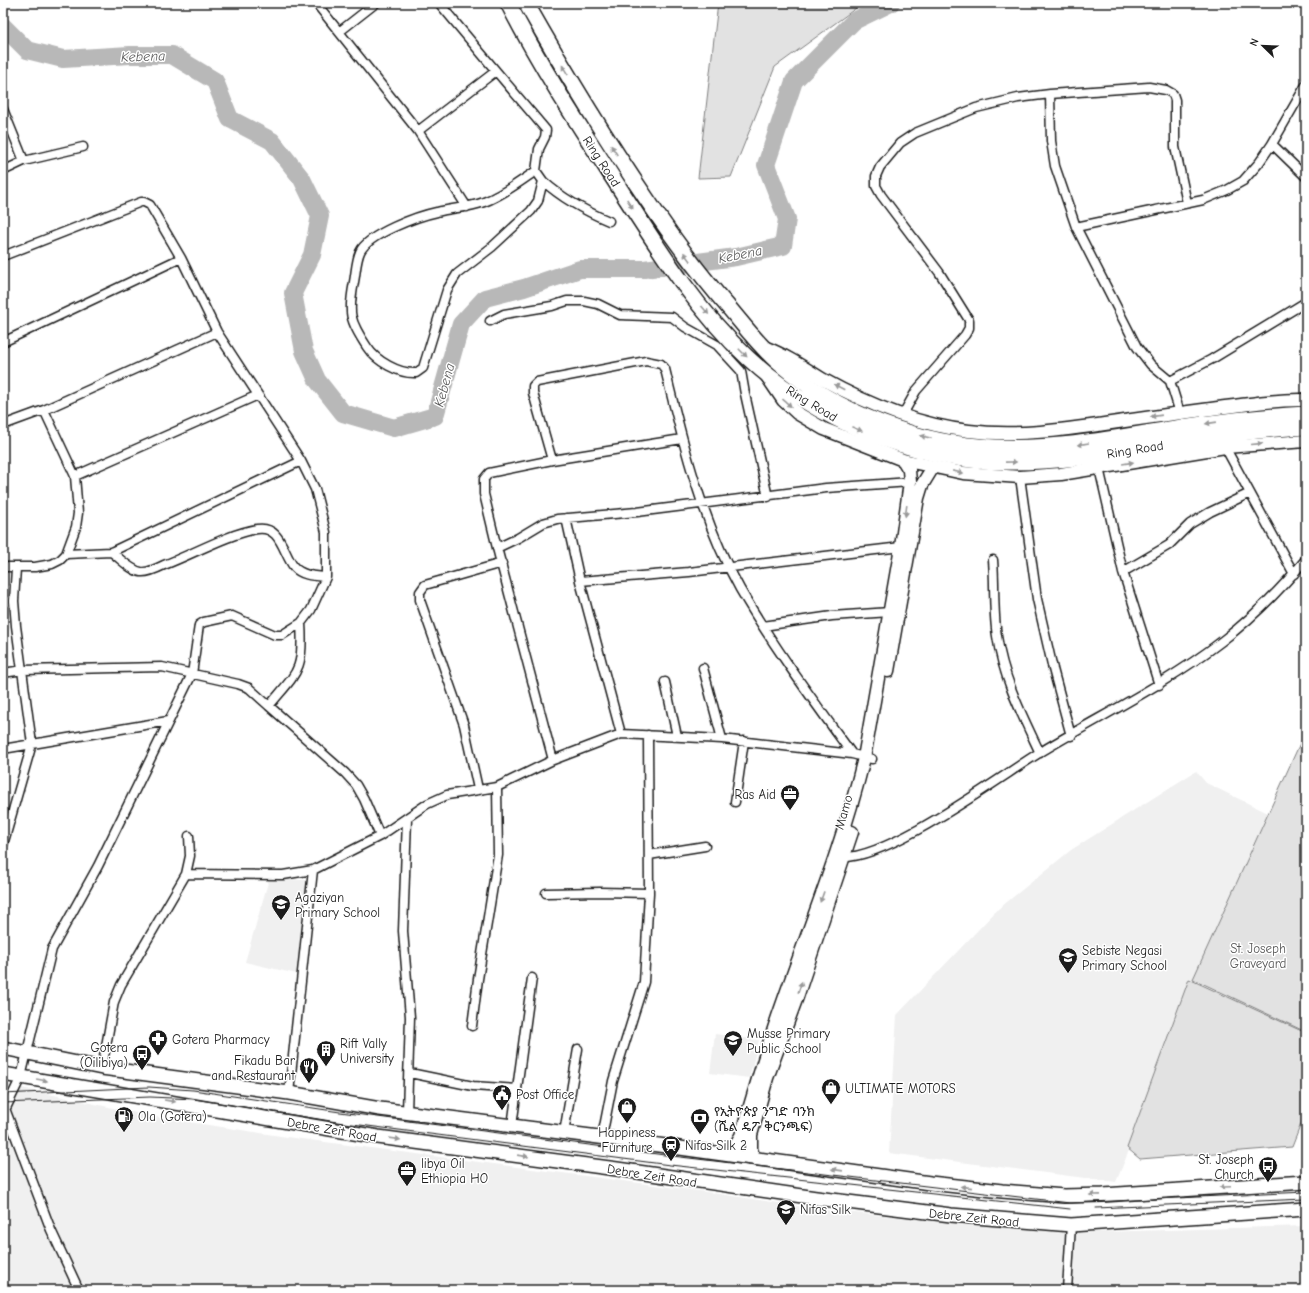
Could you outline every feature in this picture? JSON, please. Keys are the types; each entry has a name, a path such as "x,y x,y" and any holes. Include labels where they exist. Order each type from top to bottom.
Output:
{"highway":[{"name":"Ring Road","path":"526,3 585,104 628,171 687,257 739,320 780,364 806,384 842,405 883,424 921,436 962,445 1001,448 1077,445 1233,420 1306,414"},
{"name":"Ring Road","path":"512,9 570,113 674,270 723,332 764,372 815,407 855,428 929,452 999,462 1065,460 1229,434 1306,427"}],"main road":[{"path":"3,1048 102,1068 289,1093 407,1112 730,1154 930,1183 1064,1196 1306,1182"},
{"name":"Debre Zeit Road","path":"3,1074 386,1138 916,1211 1071,1225 1306,1209"}],"street":[{"path":"316,3 418,131 467,207"},
{"path":"339,32 376,3"},
{"path":"439,3 546,130 546,137 539,149 536,171 543,181 563,197 587,211 609,221"},
{"path":"501,3 512,9"},
{"path":"418,131 496,71"},
{"path":"1076,227 1203,200 1227,190 1243,181 1259,164 1306,85"},
{"path":"902,416 916,391 965,335 969,328 969,320 939,272 876,186 876,176 880,167 900,144 915,133 976,108 1018,98 1050,94 1149,87 1166,90 1172,94 1175,100 1176,147 1187,203"},
{"path":"1050,94 1050,141 1054,166 1076,227 1137,347 1151,365 1170,381 1180,413"},
{"path":"3,109 24,161"},
{"path":"1272,144 1306,177"},
{"path":"3,171 24,161 82,147"},
{"path":"536,171 496,198 467,207 436,212 402,224 378,235 360,251 350,299 350,312 354,326 371,353 400,371 416,373 423,368 447,290 457,274 492,247 531,211 538,201 543,181"},
{"path":"3,256 144,202 150,205 181,258 217,332 301,461 315,489 326,532 326,577 310,610 301,623 282,635 275,635 232,616 204,622 198,625 196,631 192,674 98,866 52,949 20,1077 4,1106 52,1230 79,1290"},
{"path":"3,342 181,258"},
{"path":"490,321 504,314 552,306 568,301 584,300 598,304 620,315 672,317 685,327 717,345 741,371 744,394 768,496"},
{"path":"1170,381 1212,359 1306,302"},
{"path":"3,426 44,410 217,332"},
{"path":"763,347 783,354 823,379 877,406 902,416 969,432 1006,434 1044,433 1180,413 1262,403 1306,400"},
{"path":"552,460 533,392 534,386 537,382 646,361 661,364 665,369 682,440 702,504 730,567 763,626 852,754"},
{"path":"764,372 778,395 798,413 824,430 903,460 985,476 1020,477 1061,474 1225,447 1306,441"},
{"path":"75,476 258,395"},
{"path":"44,410 75,476 78,513 76,527 66,554"},
{"path":"553,760 497,548 484,494 484,479 489,473 552,460 682,440"},
{"path":"1225,447 1294,574"},
{"path":"186,874 283,875 313,870 380,836 427,804 447,795 497,787 553,760 621,734 744,741 852,754 868,759 910,482 908,470 903,460"},
{"path":"3,567 16,568 52,564 66,554 111,552 301,461"},
{"name":"Mamo","path":"754,1158 751,1149 751,1135 767,1078 786,1012 841,857 868,759 918,498 922,485 933,467"},
{"path":"1099,468 1123,572 1159,685"},
{"path":"1020,477 1037,598 1053,669 1071,736"},
{"path":"497,548 518,538 543,523 566,518 702,504 826,488 910,482"},
{"path":"1123,572 1169,545 1190,524 1210,512 1250,493"},
{"path":"566,518 580,581 621,734"},
{"path":"111,552 135,570 143,572 187,556 212,544 258,528 273,532 278,538 294,567 299,571 310,576 326,577"},
{"path":"580,581 730,567 901,547"},
{"path":"841,857 883,847 908,836 1040,753 1159,685 1222,642 1257,612 1294,574 1306,559"},
{"path":"993,560 997,635 1004,668 1010,687 1040,753"},
{"path":"478,789 464,724 420,600 420,592 425,585 502,563"},
{"path":"3,845 32,744 15,620 16,568"},
{"path":"763,626 832,616 890,612"},
{"path":"269,706 295,674 300,665 303,650 301,623"},
{"path":"3,673 22,670 162,667 238,684 249,688 345,773 356,785 380,836"},
{"path":"703,668 722,739"},
{"path":"665,682 677,736"},
{"path":"3,749 168,722"},
{"path":"602,1137 613,1081 644,982 649,894 648,735"},
{"path":"735,802 744,741"},
{"path":"472,1026 498,855 497,787"},
{"path":"407,819 403,931 410,1017 410,1073 407,1112"},
{"path":"102,1068 114,1002 122,984 186,874 190,856 189,836"},
{"path":"649,855 705,846"},
{"path":"289,1093 313,870"},
{"path":"546,893 600,892 649,894"},
{"path":"512,1126 532,978"},
{"path":"730,1154 741,1136 786,1012"},
{"path":"564,1133 578,1049"},
{"path":"410,1073 473,1086 516,1089"},
{"path":"1067,1290 1071,1225"}],"shaded area":[{"name":"Sebiste Negasi Primary School","path":"1196,771 1206,783 1268,813 1116,1182 889,1153 897,1015 997,910 1071,850"},
{"name":"Agaziyan Primary School","path":"269,879 310,880 297,974 245,962"},
{"name":"Musse Primary Public School","path":"715,1034 759,1040 749,1078 710,1073"},
{"path":"3,1084 150,1116 294,1138 700,1191 824,1210 1066,1233 1306,1226 1306,1290 3,1290"}],"green space":[{"path":"718,3 863,3 775,67 731,177 698,178"},
{"name":"St. Joseph Graveyard","path":"1306,730 1306,1032 1193,979"},
{"path":"1189,979 1306,1033 1306,1111 1292,1147 1140,1159 1127,1148"}],"waterway":[{"name":"Kebena","path":"3,26 27,50 63,59 130,55 172,55 215,81 230,119 272,141 302,179 320,216 312,255 293,293 304,351 317,380 343,413 394,428 435,416 461,324 485,298 524,288 580,269 644,269 736,257 783,246 787,219 766,165 794,81 854,21 891,3"}],"tram line":[{"path":"3,1094 149,1087 193,1090 340,1112 672,1156 1070,1203 1306,1192"},
{"path":"3,1103 150,1097 194,1099 337,1122 670,1165 1070,1209"},
{"path":"1096,1208 1306,1199"}],"place":[{"name":"Ras Aid","path":"790,811"},
{"name":"Agaziyan Primary School","path":"281,921"},
{"name":"Sebiste Negasi Primary School","path":"1068,974"},
{"name":"Gotera Pharmacy","path":"158,1056"},
{"name":"Musse Primary Public School","path":"733,1057"},
{"name":"Rift Vally University","path":"326,1067"},
{"name":"Gotera (Oilibiya)","path":"142,1071"},
{"name":"Fikadu Bar and Restaurant","path":"309,1084"},
{"name":"ULTIMATE MOTORS","path":"831,1105"},
{"name":"Post Office","path":"502,1111"},
{"name":"Happiness Furniture","path":"627,1124"},
{"name":"Ola (Gotera)","path":"124,1133"},
{"name":"የኢትዮጵያ ንግድ ባንክ (ሼል ዴፖ ቅርንጫፍ)","path":"700,1135"},
{"name":"Nifas Silk 2","path":"671,1162"},
{"name":"St. Joseph Church","path":"1268,1183"},
{"name":"libya Oil Ethiopia HO","path":"407,1187"},
{"name":"Nifas Silk","path":"786,1226"}]}
